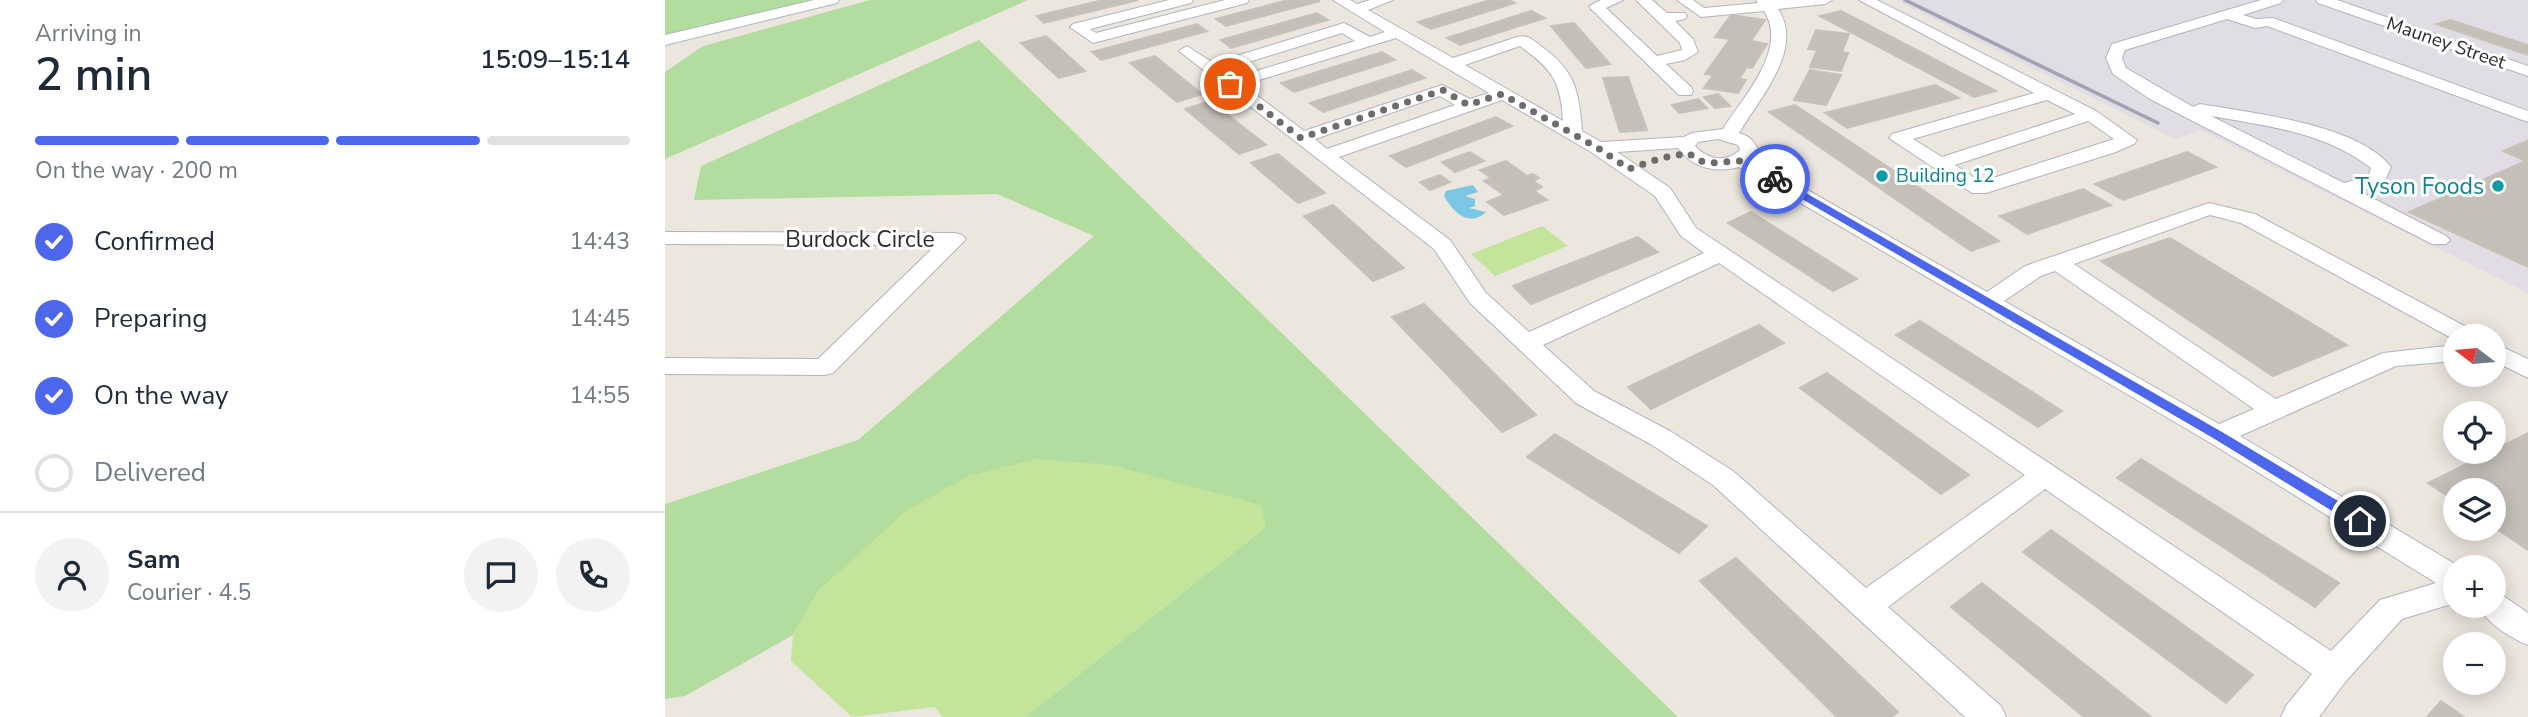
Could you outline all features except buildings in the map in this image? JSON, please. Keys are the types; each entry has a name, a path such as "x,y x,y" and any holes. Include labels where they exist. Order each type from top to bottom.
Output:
{"street":[{"path":"665,40 832,0"},
{"path":"1185,0 1078,27 1093,38 1242,0"},
{"path":"1348,4 1385,0"},
{"path":"1616,0 1597,6 1685,92"},
{"path":"1643,0 1688,42 1690,52 1679,57 1653,61"},
{"path":"1684,0 1701,13"},
{"path":"1664,18 1766,4 1825,0"},
{"path":"1866,0 2090,115 2128,140 1979,189 1898,138 2048,94"},
{"path":"2276,0 2118,47 2114,58 2119,71 2172,103 2438,240"},
{"name":"Mauney Street","path":"2323,0 2528,71"},
{"path":"2346,8 2374,0"},
{"path":"1348,4 1598,148 1663,192 1688,232 2334,671"},
{"path":"1729,134 1776,53 1781,30 1766,4"},
{"path":"2227,14 2255,24 2267,21 2528,117"},
{"path":"1220,76 1344,28 1368,42"},
{"path":"1220,76 1398,33"},
{"path":"1452,64 1522,40 1554,62 1570,91 1573,134"},
{"path":"1187,51 1442,246 1478,298 1585,397 1661,438 1723,478 1989,717"},
{"path":"1301,138 1443,90 1468,105"},
{"path":"1324,156 1502,94"},
{"path":"2172,103 2332,138 2367,154 2381,167 2376,181 2341,190"},
{"path":"1940,164 2090,115"},
{"path":"1629,169 1688,147 1709,133 1729,134 1745,141 1750,151 1741,160"},
{"path":"1598,148 1688,147"},
{"path":"1688,147 1692,156 1710,163 1741,160 2218,435 2443,572"},
{"path":"1988,302 2033,271 2209,209 2248,218 2444,324"},
{"name":"Burdock Circle","path":"665,238 955,239 824,368 665,366"},
{"path":"1527,343 1720,254"},
{"path":"2057,262 2274,410"},
{"path":"2218,435 2392,359 2443,354"},
{"path":"2506,358 2528,369"},
{"path":"1865,606 2045,475"},
{"path":"2298,717 2334,671 2391,609 2443,594"},
{"path":"2506,615 2528,631"}],"shaded area":[{"path":"1895,0 2528,0 2528,293 2200,130 2175,139"}],"green space":[{"path":"665,0 832,0 665,40"},
{"path":"870,0 1028,0 665,159 665,72 703,46"},
{"path":"979,40 1678,717 1025,717 1266,527 820,589 793,635 685,696 665,699 665,504 858,440 1094,236 997,194 694,200 701,166"},
{"path":"1542,226 1568,246 1495,276 1471,254"},
{"path":"1036,459 1111,465 1261,505 1266,527 1025,717 943,717 935,707 852,717 791,661 793,635 820,589 907,510 969,476"}],"water":[{"path":"1473,185 1478,192 1465,196 1475,199 1475,206 1469,208 1486,212 1480,217 1468,218 1452,208 1444,196 1446,191"}],"railway":[{"path":"1905,0 2158,123"}],"way so far":[{"path":"1230,84 1301,138 1443,90 1468,105 1502,94 1598,148 1629,169 1661,158 1689,153 1710,163 1732,163 1741,160 1775,179"}],"place":[{"name":"Building 12","path":"1882,176"},
{"name":"Tyson Foods","path":"2498,186"}],"route":[{"path":"1775,179 2218,435 2360,521"}]}
